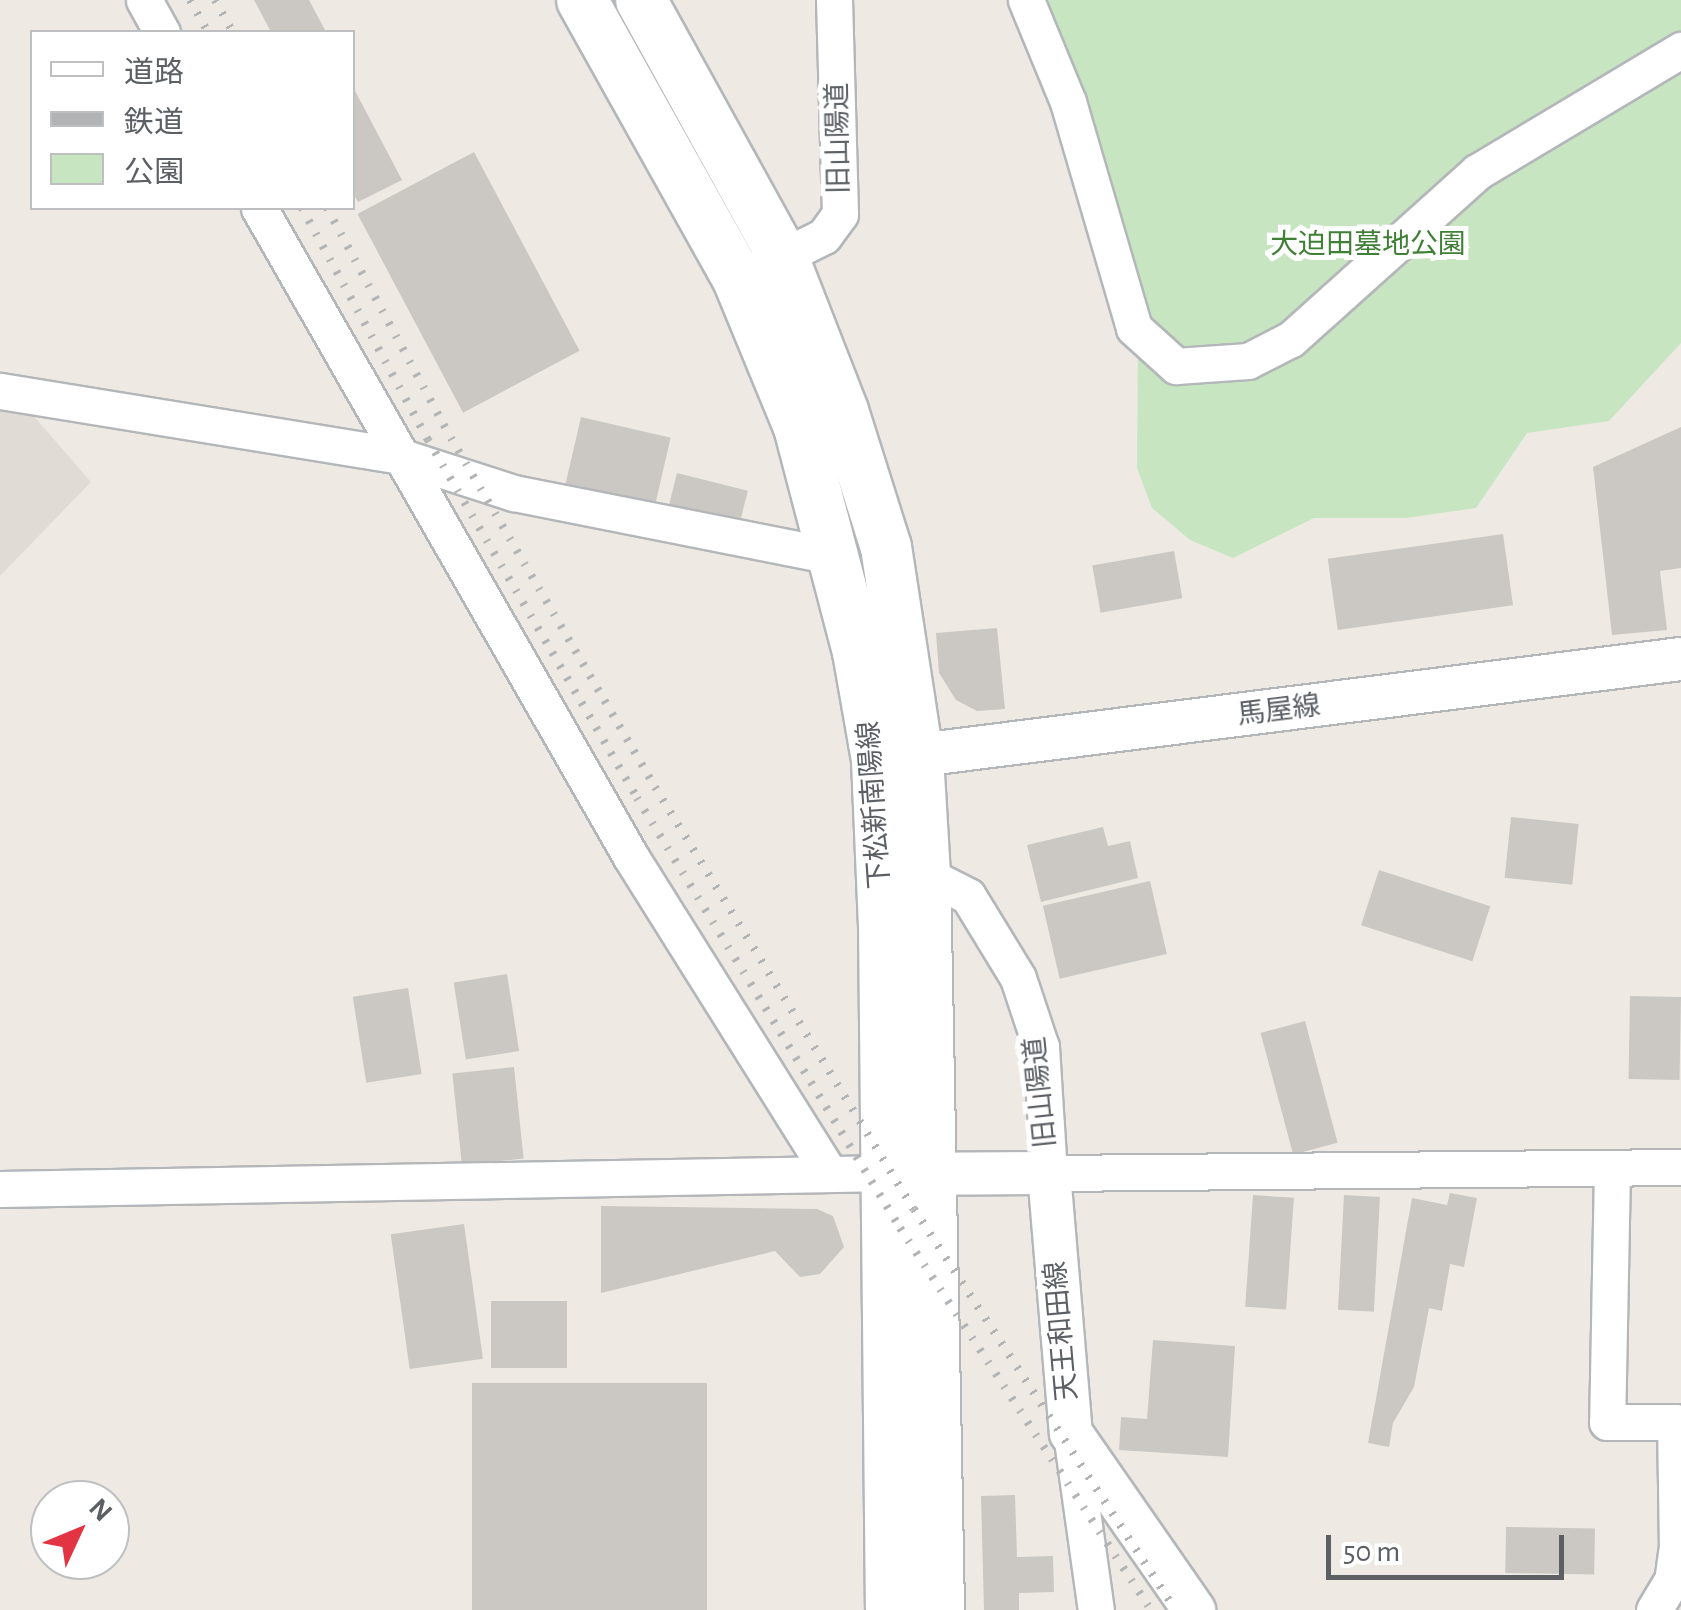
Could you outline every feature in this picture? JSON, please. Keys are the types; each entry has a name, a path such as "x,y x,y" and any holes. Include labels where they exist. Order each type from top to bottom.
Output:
{"main road":[{"name":"下松新南陽線","path":"582,0 738,278 799,427 834,556 897,758 924,874 891,1610"},
{"name":"下松新南陽線","path":"642,0 783,257 844,411 886,547 897,758 909,1174 939,1610"}],"street":[{"path":"144,0 161,30"},
{"name":"旧山陽道","path":"738,278 824,236 840,214 834,0"},
{"path":"1026,0 1068,102 1134,328 1176,366 1248,361 1290,339 1477,172 1681,50"},
{"path":"260,210 396,455 632,857 828,1170"},
{"path":"0,390 396,455 514,493 834,556"},
{"name":"馬屋線","path":"897,758 1681,659"},
{"name":"旧山陽道","path":"924,874 968,896 1018,978 1041,1046 1049,1174"},
{"path":"0,1190 828,1170 1049,1174 1681,1167"},
{"path":"1612,1170 1606,1422 1675,1422 1677,1546 1672,1580 1654,1610"},
{"name":"天王和田線","path":"1049,1174 1071,1433 1194,1610"},
{"path":"1071,1433 1096,1610"}],"shaded area":[{"path":"0,398 19,399 91,482 0,576"}],"green space":[{"name":"大迫田墓地公園","path":"1033,0 1681,0 1681,343 1609,421 1527,433 1476,508 1406,518 1314,518 1233,558 1190,540 1152,508 1137,468 1138,341"}],"building":[{"path":"254,0 309,0 325,30 270,30"},
{"path":"355,91 402,180 358,202 355,196"},
{"path":"474,152 580,351 463,413 357,214"},
{"path":"581,417 671,438 654,510 564,489"},
{"path":"1681,427 1681,568 1660,571 1667,630 1612,635 1593,467"},
{"path":"677,473 748,491 739,527 668,509"},
{"path":"1503,534 1513,605 1338,630 1328,559"},
{"path":"1174,551 1182,598 1101,613 1092,565"},
{"path":"997,628 1005,709 977,711 956,700 939,673 936,633"},
{"path":"1511,817 1579,824 1572,885 1505,878"},
{"path":"1103,827 1108,846 1130,841 1138,878 1041,902 1027,845"},
{"path":"1379,870 1490,906 1472,961 1361,925"},
{"path":"1150,881 1167,954 1060,979 1043,906"},
{"path":"507,974 519,1051 466,1059 454,982"},
{"path":"408,988 422,1074 366,1083 353,997"},
{"path":"1630,996 1681,997 1680,1080 1629,1079"},
{"path":"1305,1021 1338,1143 1293,1155 1261,1033"},
{"path":"514,1067 524,1158 462,1165 452,1073"},
{"path":"1450,1193 1477,1198 1464,1267 1450,1264 1442,1311 1429,1308 1414,1387 1393,1423 1389,1447 1368,1443 1412,1198 1447,1205"},
{"path":"1253,1195 1294,1198 1286,1310 1245,1307"},
{"path":"1344,1195 1380,1197 1374,1312 1338,1310"},
{"path":"601,1206 817,1209 833,1216 844,1247 820,1274 800,1277 775,1251 601,1293"},
{"path":"464,1224 483,1359 410,1369 391,1234"},
{"path":"491,1301 567,1301 567,1368 491,1368"},
{"path":"1153,1340 1235,1346 1228,1457 1119,1450 1121,1417 1147,1419"},
{"path":"472,1383 707,1383 707,1610 472,1610"},
{"path":"1015,1495 1017,1557 1053,1556 1054,1592 1019,1593 1019,1610 984,1610 981,1496"},
{"path":"1506,1527 1595,1529 1594,1575 1505,1573"}],"railway":[{"path":"190,0 207,30"},
{"path":"215,0 232,30"},
{"path":"303,210 428,440 637,798 900,1228 1151,1610"},
{"path":"328,210 451,438 655,787 914,1209 1175,1610"}]}
